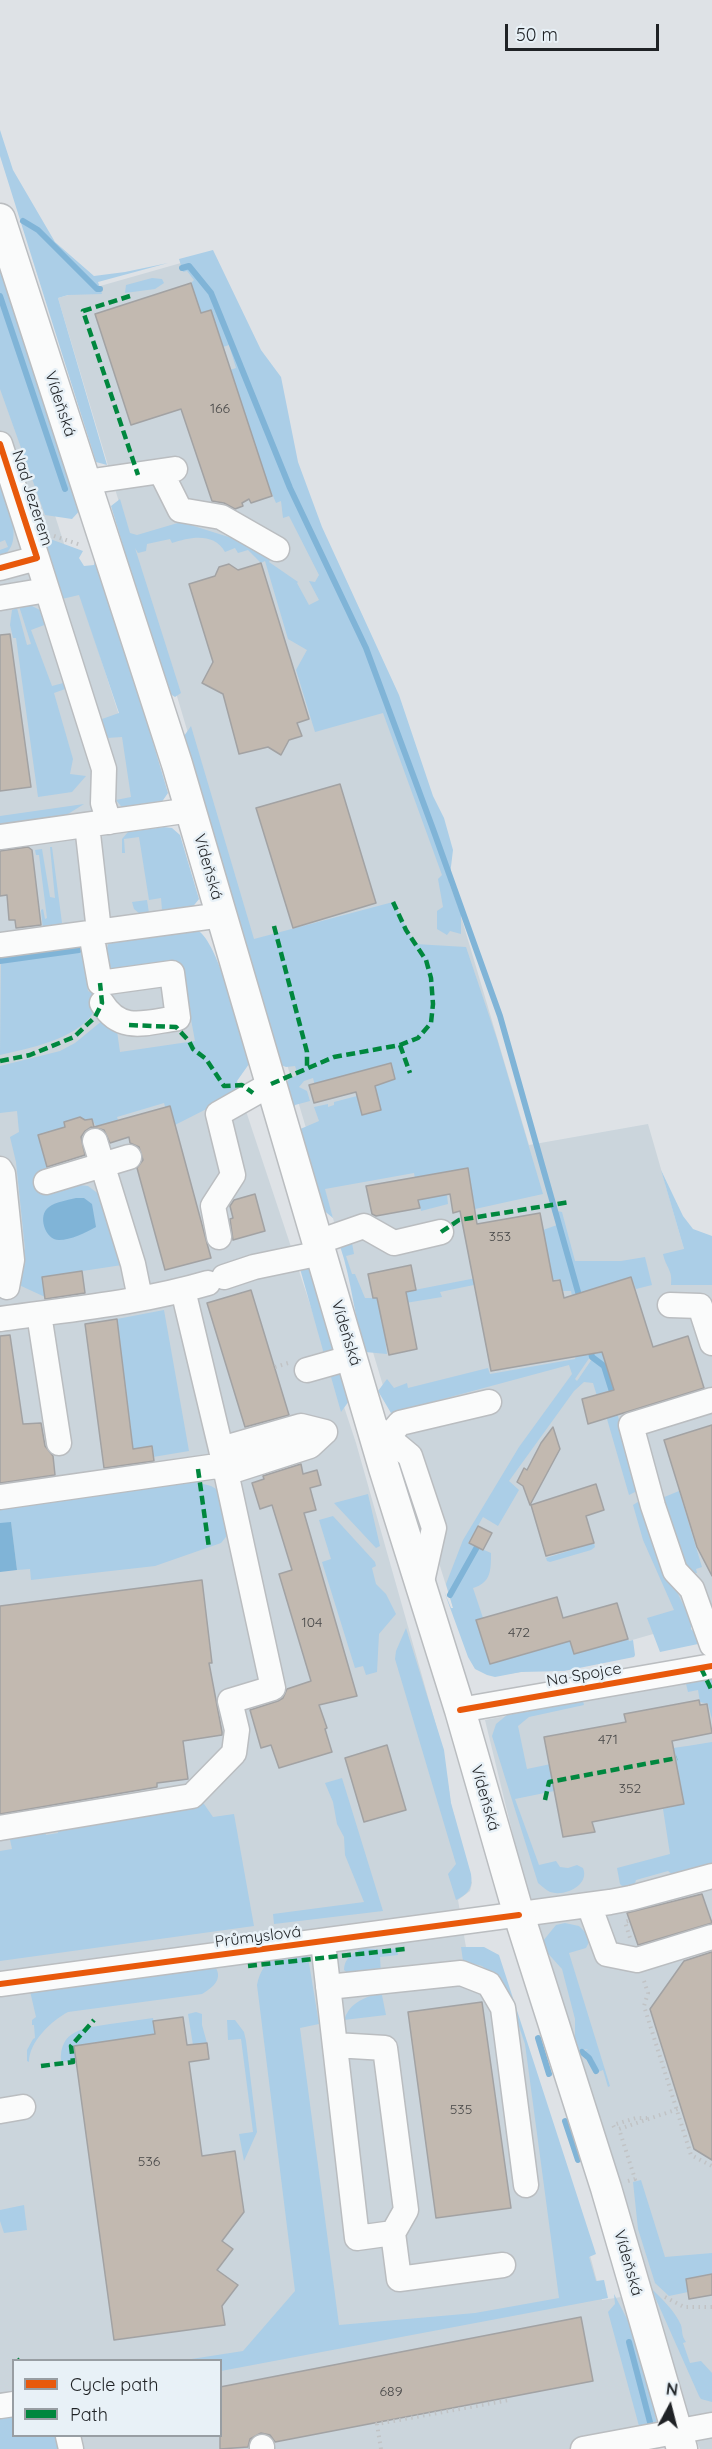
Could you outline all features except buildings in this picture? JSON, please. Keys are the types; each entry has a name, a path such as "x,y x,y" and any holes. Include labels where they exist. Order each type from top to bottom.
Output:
{"main road":[{"name":"Vídeňská","path":"0,219 191,810 353,1357 381,1431 384,1468 460,1710 519,1915 606,2188 680,2441"}],"street":[{"name":"Nad Jezerem","path":"0,444 37,558 0,568"},
{"path":"86,482 170,470 180,510 221,516 277,549"},
{"path":"37,558 104,769 103,803 98,823 95,932 100,983 172,973 178,1018 129,1025 109,1015 102,1004"},
{"path":"0,598 47,590"},
{"path":"0,837 191,810"},
{"path":"0,945 222,915"},
{"path":"219,1238 213,1206 233,1175 218,1114 271,1084"},
{"path":"95,1141 133,1264 141,1298"},
{"path":"46,1182 129,1157"},
{"path":"0,1169 3,1174 12,1260 4,1286 34,1314 59,1443"},
{"path":"0,1319 86,1308 183,1290 320,1247 364,1226 394,1243 441,1232"},
{"path":"0,1828 192,1796 234,1753 237,1730 230,1701 273,1688 224,1462 183,1290"},
{"path":"670,1305 700,1306 712,1343"},
{"path":"297,1367 353,1357"},
{"path":"712,1400 632,1425 653,1506 675,1571 692,1589 712,1644"},
{"path":"381,1431 400,1423 489,1402"},
{"path":"0,1497 224,1462 328,1441"},
{"name":"Na Spojce","path":"460,1710 712,1666"},
{"name":"Průmyslová","path":"0,1984 600,1903 631,1898 712,1876"},
{"path":"600,1903 607,1954 637,1960 712,1937"},
{"path":"323,1942 357,2238 393,2233"},
{"path":"328,1987 462,1973 489,1984 503,2008 526,2185"},
{"path":"334,2046 385,2048 406,2210 393,2233 399,2279 502,2265"},
{"path":"583,2449 680,2441 712,2425"}],"path":[{"path":"27,528 109,555"},
{"path":"275,1367 297,1367"},
{"path":"643,1977 648,1993 644,2006 679,2108 691,2155 712,2166"},
{"path":"626,2181 635,2179 620,2129 679,2108"},
{"path":"613,2125 636,2118 648,2118"},
{"path":"660,2292 684,2307 712,2307"},
{"path":"381,2449 376,2424 509,2400"}],"shaded area":[{"path":"0,130 13,170 55,242 94,276 168,263 98,282 102,294 68,295 58,298 107,465 96,462 0,156"},
{"path":"213,250 261,350 281,377 298,462 322,527 399,695 433,796 444,818 453,850 449,883 461,914 461,934 450,931 447,935 437,929 437,911 443,907 438,879 442,875 383,713 315,732 296,670 307,650 288,639 265,561 261,563 248,550 238,553 235,548 225,552 215,541 201,538 172,543 170,539 147,544 146,551 138,553 135,548 181,693 175,697 167,692 111,506 120,499 130,533 137,535 181,522 235,539 271,558 269,562 298,582 309,605 319,600 309,581 315,582 319,575 289,516 283,518 281,501 276,503 270,489 230,370 236,368 229,345 223,347 211,310 201,313 191,283 194,280 187,271 183,272 179,259"},
{"path":"0,254 83,507 72,519 45,515 0,389"},
{"path":"209,255 410,745 529,1145 648,1124 684,1249 712,1250 712,1621 681,1626 521,1672 502,1675 469,1658 384,1389 58,298"},
{"path":"152,278 162,279 164,283 155,289 125,293 126,285"},
{"path":"0,344 242,1099 356,1443 443,1750 451,1804 472,1883 470,1891 458,1900 467,1953 500,1964 570,2181 602,2300 647,2293 527,1893 485,1720 704,1677 712,1696 712,2449 700,2449 696,2439 637,2449 59,2449 57,2437 222,2437 222,2359 12,2359 12,2414 0,2417"},
{"path":"0,486 13,524 14,534 8,551 0,558 0,550 8,547 5,540 0,542"},
{"path":"42,536 83,551 79,558 84,566 94,565 93,554 98,556 168,793 159,806 125,811 116,800 131,797 122,737 107,738 102,719 119,713 79,595 62,599"},
{"path":"28,604 42,611 47,624 31,630 52,686 67,682 68,688 54,693 73,759 70,774 86,776 72,792 38,797 16,638 13,638 10,625 12,610 17,608 27,645 31,644 19,606"},
{"path":"191,726 254,939 393,902 415,944 466,947 497,1039 543,1194 475,1209 468,1168 439,1196 447,1195 448,1204 421,1211 414,1173 325,1189 333,1218 322,1209 298,1130 319,1121 314,1107 328,1104 328,1107 334,1105 334,1102 357,1096 362,1115 381,1111 375,1086 395,1079 392,1064 315,1086 313,1078 304,1081 299,1087 307,1091 310,1101 295,1105 295,1109 291,1110 286,1083 298,1075 295,1066 286,1067 278,1064 182,739"},
{"path":"84,804 60,819 0,830 0,816"},
{"path":"172,828 180,835 199,899 191,909 140,914 134,909 132,902 147,900 149,913 162,910 161,898 149,900 139,837 124,839 125,853 122,853 122,839 128,832"},
{"path":"50,847 52,847 62,923 75,922 75,924 43,930 41,910 43,909 45,919 47,918 39,855 36,855 35,850 42,849 50,897 55,898"},
{"path":"197,930 205,938 221,970 249,1064 237,1081 240,1092 171,1127 164,1103 117,1117 118,1120 97,1128 92,1119 85,1120 80,1117 64,1122 65,1127 38,1135 46,1164 48,1168 51,1168 52,1174 71,1184 88,1186 104,1198 122,1265 43,1277 45,1297 19,1285 17,1265 25,1249 16,1162 10,1137 19,1132 17,1111 0,1113 0,1066 60,1051 75,1043 103,1020 116,1024 120,1052 195,1041 183,976 120,974 106,968 105,954 109,942"},
{"path":"82,944 88,991 97,995 93,1013 76,1030 51,1042 0,1055 1,956"},
{"path":"661,1170 683,1216 693,1229 712,1236 712,1285 671,1285 670,1272 663,1254 684,1249"},
{"path":"84,1198 92,1204 96,1227 64,1240 54,1239 44,1226 45,1211 62,1201"},
{"path":"552,1210 562,1212 575,1261 621,1261 645,1257 652,1285 636,1289 631,1277 583,1293 606,1364 592,1354 575,1379 577,1381 592,1359 602,1366 667,1571 691,1621 691,1629 695,1633 698,1644 660,1652 647,1618 674,1610 643,1540 633,1505 641,1500 637,1491 629,1495 607,1419 604,1419 593,1383 584,1382 574,1391 509,1481 519,1490 498,1526 483,1517 468,1543 491,1553 487,1579 473,1588 483,1618 476,1620 490,1664 570,1641 574,1654 628,1639 633,1640 635,1655 564,1671 521,1672 495,1677 475,1669 468,1657 444,1591 453,1608 446,1584 463,1540 519,1447 572,1374 569,1365 391,1413 378,1391 387,1379 394,1388 407,1383 408,1388 488,1368 490,1374 575,1359 581,1340 571,1291 563,1291 559,1279 495,1289 493,1281 440,1292 442,1297 381,1307 387,1354 365,1352 340,1246 352,1243 354,1254 346,1256 352,1274 355,1274 365,1298 373,1298 502,1273 543,1230 557,1225"},
{"path":"306,1263 312,1268 335,1347 324,1354 299,1265"},
{"path":"164,1310 189,1451 153,1457 152,1446 133,1449 117,1319"},
{"path":"340,1368 349,1401 341,1412 329,1370"},
{"path":"192,1481 211,1486 223,1493 230,1532 221,1543 155,1566 31,1580 30,1569 17,1570 11,1523 0,1523 0,1506"},
{"path":"679,1491 702,1567 696,1569 697,1573 688,1573 662,1498"},
{"path":"368,1494 380,1546 376,1548 334,1503"},
{"path":"333,1516 375,1562 376,1566 372,1568 376,1584 386,1594 396,1614 379,1634 377,1672 366,1675 363,1666 355,1668 322,1562 331,1559 319,1520"},
{"path":"11,1522 17,1570 0,1572 0,1523"},
{"path":"594,1543 595,1547 591,1550 547,1561 546,1558"},
{"path":"406,1628 444,1750 451,1803 471,1874 469,1889 456,1900 448,1874 456,1864 395,1659"},
{"path":"712,1674 712,1719 708,1704 700,1702 698,1690 688,1692 686,1684 681,1685 680,1682"},
{"path":"583,1701 584,1705 529,1717 518,1726 527,1769 573,1760 712,1742 712,1864 673,1875 668,1871 636,1880 634,1887 625,1889 620,1884 617,1868 670,1854 663,1809 684,1804 677,1766 515,1799 539,1865 556,1861 560,1867 568,1868 577,1865 583,1868 583,1880 569,1891 550,1892 538,1883 492,1736 496,1724 507,1715"},
{"path":"342,1778 383,1911 274,1924 273,1914 364,1902 345,1855 344,1837 337,1824 333,1802 325,1783"},
{"path":"196,1799 204,1804 213,1817 234,1814 254,1926 0,1961 0,1851 12,1849 9,1835 45,1830 46,1835 58,1833 57,1827"},
{"path":"565,1923 579,1926 591,1938 586,1948 569,1953 610,2086 608,2087 603,2070 598,2072 593,2059 585,2051 588,2049 578,2051 575,2046 575,2019 562,1969 544,1949 543,1941 556,1925"},
{"path":"461,1947 484,1947 499,1955 596,2254 589,2257 596,2281 604,2280 608,2298 222,2371 222,2359 191,2359 243,2351 295,2291 257,1985 268,1963 288,1954 305,1952 308,1957 319,2024 300,2028 339,2325 475,2313 559,2298 525,2044 506,1988 482,1966 463,1961"},
{"path":"363,1948 384,1950 397,1948 398,1955 380,1957 381,1974 351,1976 344,1970 346,1962"},
{"path":"214,1965 218,1978 202,1994 68,2012 42,2033 33,2047 29,2062 27,2061 27,2050 35,2038 32,2020 36,2017 30,1991"},
{"path":"374,1995 382,1995 386,2015 344,2020 356,2003"},
{"path":"196,2012 202,2014 202,2025 207,2043 193,2045 188,2014"},
{"path":"153,2018 155,2034 76,2060 61,2062 64,2043 75,2032 92,2027"},
{"path":"227,2020 235,2020 244,2032 257,2132 244,2161 239,2134 253,2132 241,2039 228,2040"},
{"path":"641,2180 665,2257 712,2253 712,2274 686,2279 688,2292 669,2296 655,2283 638,2229 633,2182"},
{"path":"24,2205 27,2230 4,2233 0,2221 0,2210"},
{"path":"651,2288 668,2305 681,2325 686,2342 683,2343 690,2363 701,2361 712,2373 712,2402 701,2399 699,2396"},
{"path":"614,2294 637,2338 657,2424 639,2426 608,2312 615,2304"},
{"path":"12,2414 12,2437 57,2437 59,2449 0,2449 0,2417"}],"waterway":[{"path":"23,221 38,230 97,289 100,289"},
{"path":"182,268 189,266 211,293 290,488 366,648 500,1016 580,1299"},
{"path":"0,296 65,489"},
{"path":"0,961 79,950"},
{"path":"590,1348 592,1357 604,1366 614,1398"},
{"path":"450,1595 477,1547"},
{"path":"538,2038 549,2074"},
{"path":"582,2052 589,2058 596,2071"},
{"path":"565,2121 578,2160"},
{"path":"629,2342 651,2426"}],"marked path":[{"path":"130,296 83,311 138,475"},
{"path":"271,1084 334,1057 400,1045 418,1038 431,1023 433,1004 431,978 426,960 406,930 393,902"},
{"path":"274,926 307,1052 307,1069"},
{"path":"0,1061 30,1055 74,1037 95,1017 102,1003 100,983"},
{"path":"129,1025 176,1027 193,1049 206,1059 224,1086 242,1085 253,1093"},
{"path":"400,1045 410,1073"},
{"path":"441,1232 459,1220 570,1202"},
{"path":"198,1469 209,1548"},
{"path":"701,1668 712,1691"},
{"path":"545,1800 549,1782 677,1758"},
{"path":"248,1966 405,1949"},
{"path":"41,2066 73,2062 71,2046 94,2020"}],"cycle path":[{"path":"0,444 37,558 0,568"},
{"path":"460,1710 712,1666"},
{"path":"0,1984 519,1915"}]}
